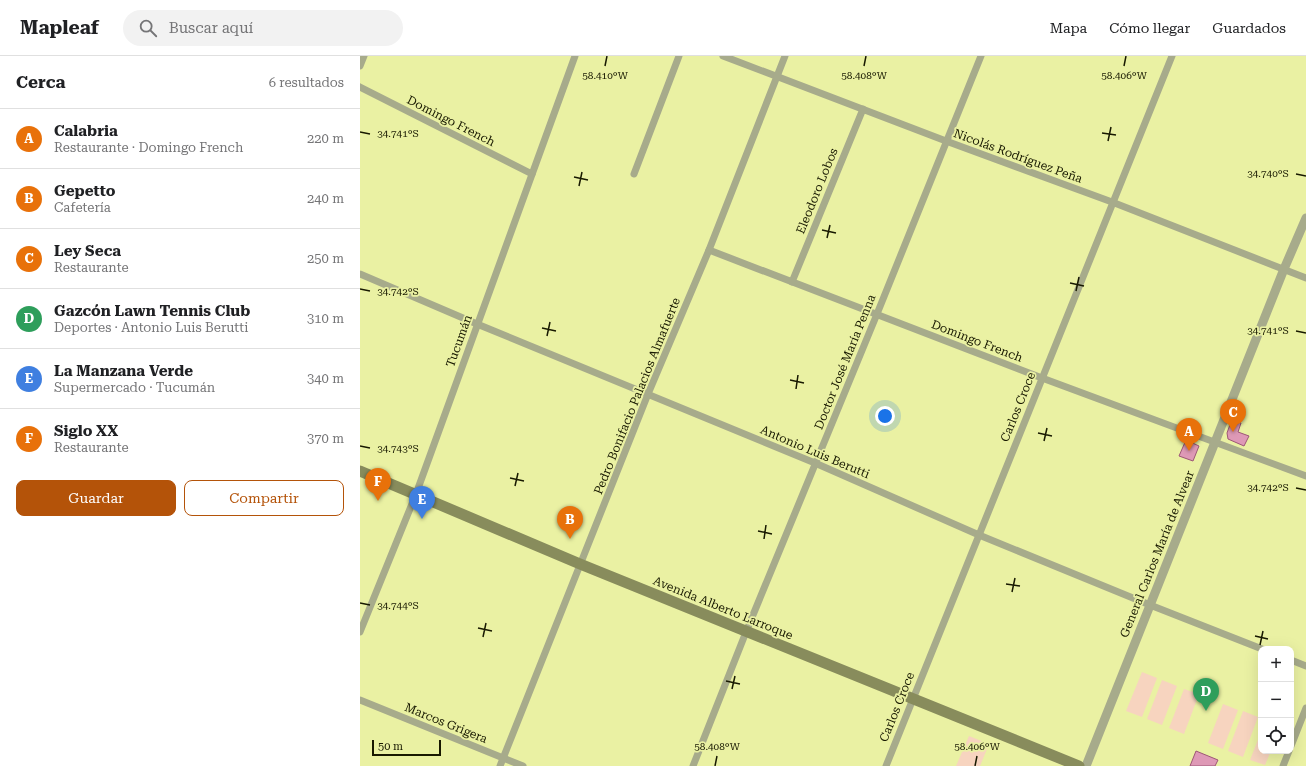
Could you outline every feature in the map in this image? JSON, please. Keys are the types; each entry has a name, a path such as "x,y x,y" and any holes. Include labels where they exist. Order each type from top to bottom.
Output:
{"main road":[{"name":"Avenida Alberto Larroque","path":"360,471 580,564 1079,766"}],"street":[{"path":"360,66 364,56"},
{"name":"Tucumán","path":"360,632 416,494 575,56"},
{"path":"634,174 679,56"},
{"name":"Nicolás Rodríguez Peña","path":"723,56 946,141 1112,202 1306,278"},
{"name":"Pedro Bonifacio Palacios Almafuerte","path":"500,766 648,394 709,250 785,56"},
{"name":"Doctor José María Penna","path":"693,766 980,56"},
{"name":"Carlos Croce","path":"886,766 1172,56"},
{"name":"Domingo French","path":"360,87 532,174"},
{"name":"Eleodoro Lobos","path":"792,282 863,109"},
{"name":"General Carlos María de Alvear","path":"1086,766 1284,269 1306,218"},
{"name":"Domingo French","path":"709,250 1042,378 1306,476"},
{"name":"Antonio Luis Berutti","path":"360,274 477,324 815,463 979,535 1258,647"},
{"path":"1294,661 1306,666"},
{"name":"Marcos Grigera","path":"360,700 523,766"},
{"path":"1294,738 1306,708"},
{"path":"1283,766 1288,754"}],"shaded area":[{"path":"1142,672 1157,678 1142,717 1126,711"},
{"path":"1162,680 1177,686 1162,725 1147,719"},
{"path":"1184,689 1199,694 1184,734 1169,728"},
{"path":"1223,704 1238,710 1223,749 1208,743"},
{"path":"1243,711 1258,717 1243,757 1228,751"},
{"path":"969,736 989,744 980,766 956,766"},
{"path":"1258,740 1258,754 1270,754 1265,765 1250,760"}],"building":[{"path":"1232,419 1241,423 1238,432 1249,436 1244,446 1228,439 1227,433"},
{"path":"1186,440 1199,446 1193,461 1179,456"},
{"path":"1196,751 1218,760 1215,766 1190,766"}],"place":[{"name":"Ley Seca","path":"1233,432"},
{"name":"Calabria","path":"1189,451"},
{"name":"Siglo XX","path":"378,501"},
{"name":"La Manzana Verde","path":"422,519"},
{"name":"Gepetto","path":"570,539"},
{"name":"Gazcón Lawn Tennis Club","path":"1206,711"}]}
